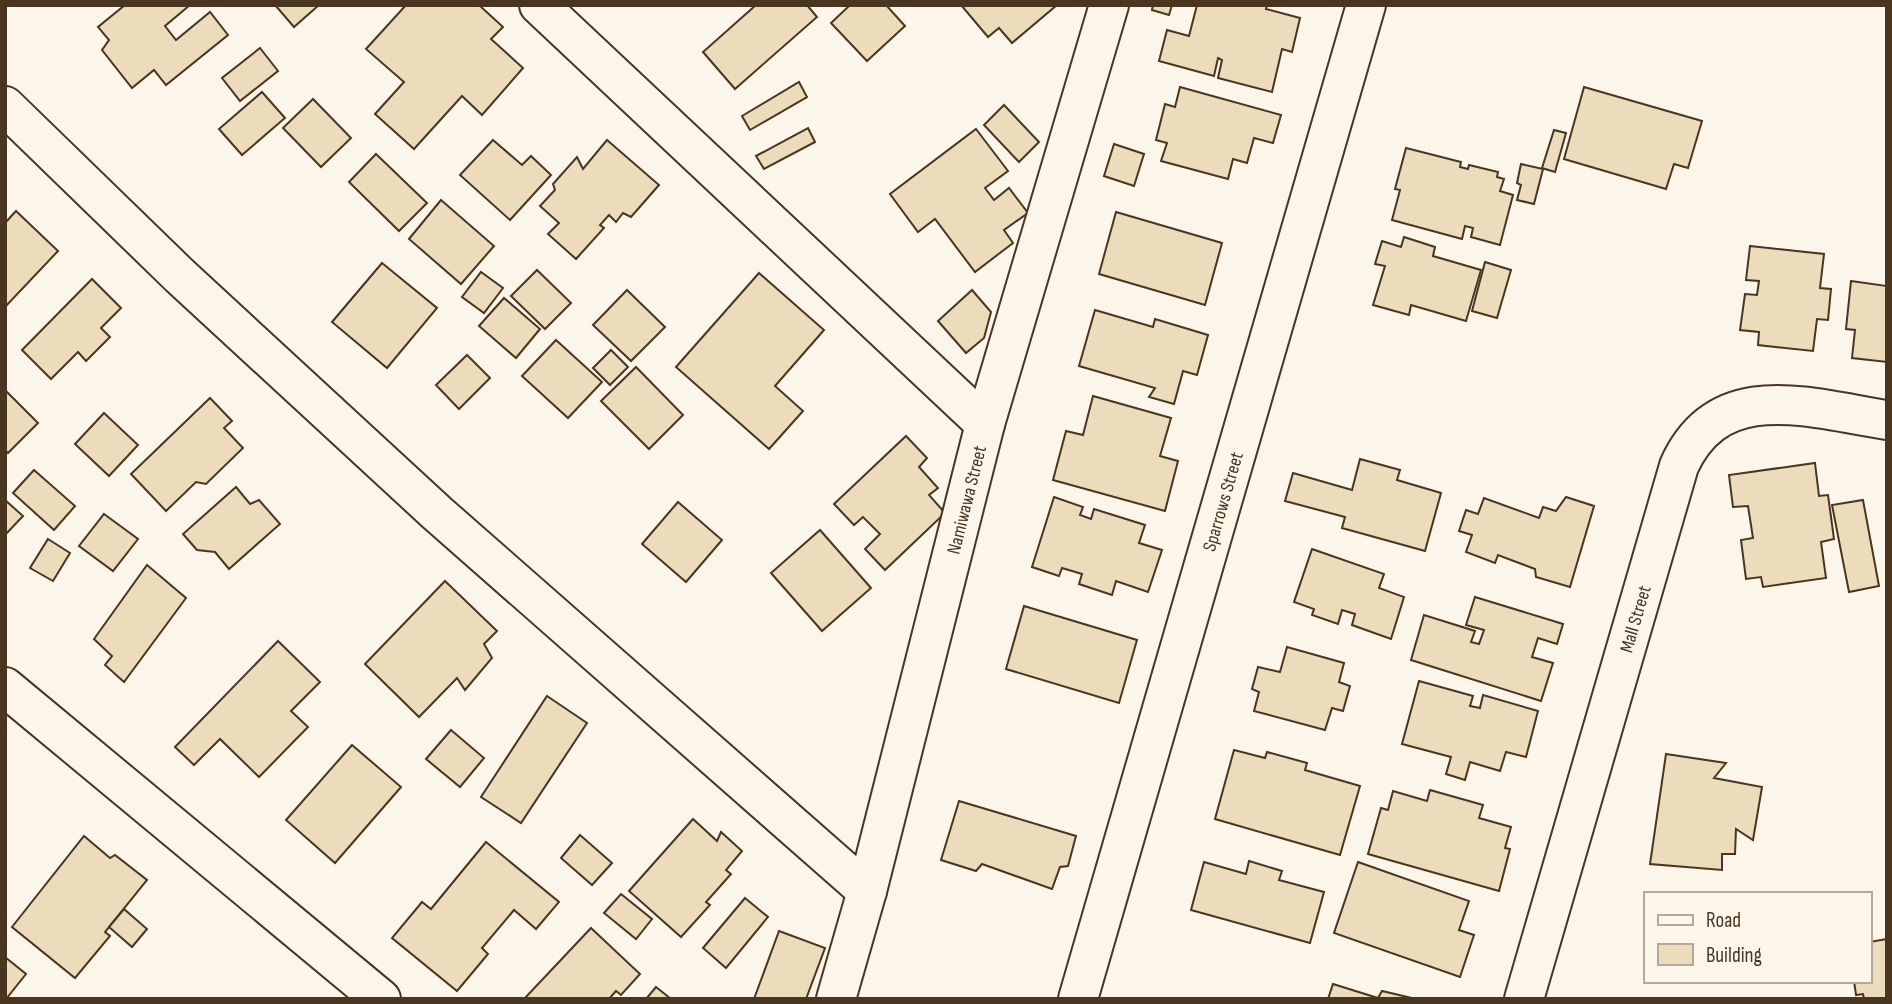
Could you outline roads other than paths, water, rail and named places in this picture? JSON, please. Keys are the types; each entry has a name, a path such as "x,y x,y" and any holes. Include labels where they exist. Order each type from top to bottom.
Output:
{"street":[{"path":"539,5 985,424"},
{"name":"Namiwawa Street","path":"836,999 867,891 985,424 1110,5"},
{"name":"Sparrows Street","path":"1078,999 1366,5"},
{"path":"5,106 180,276 438,513 867,891"},
{"name":"Mall Street","path":"1524,999 1679,466 1688,445 1702,428 1729,414 1757,405 1786,405 1887,420"},
{"path":"5,687 381,999"}]}
